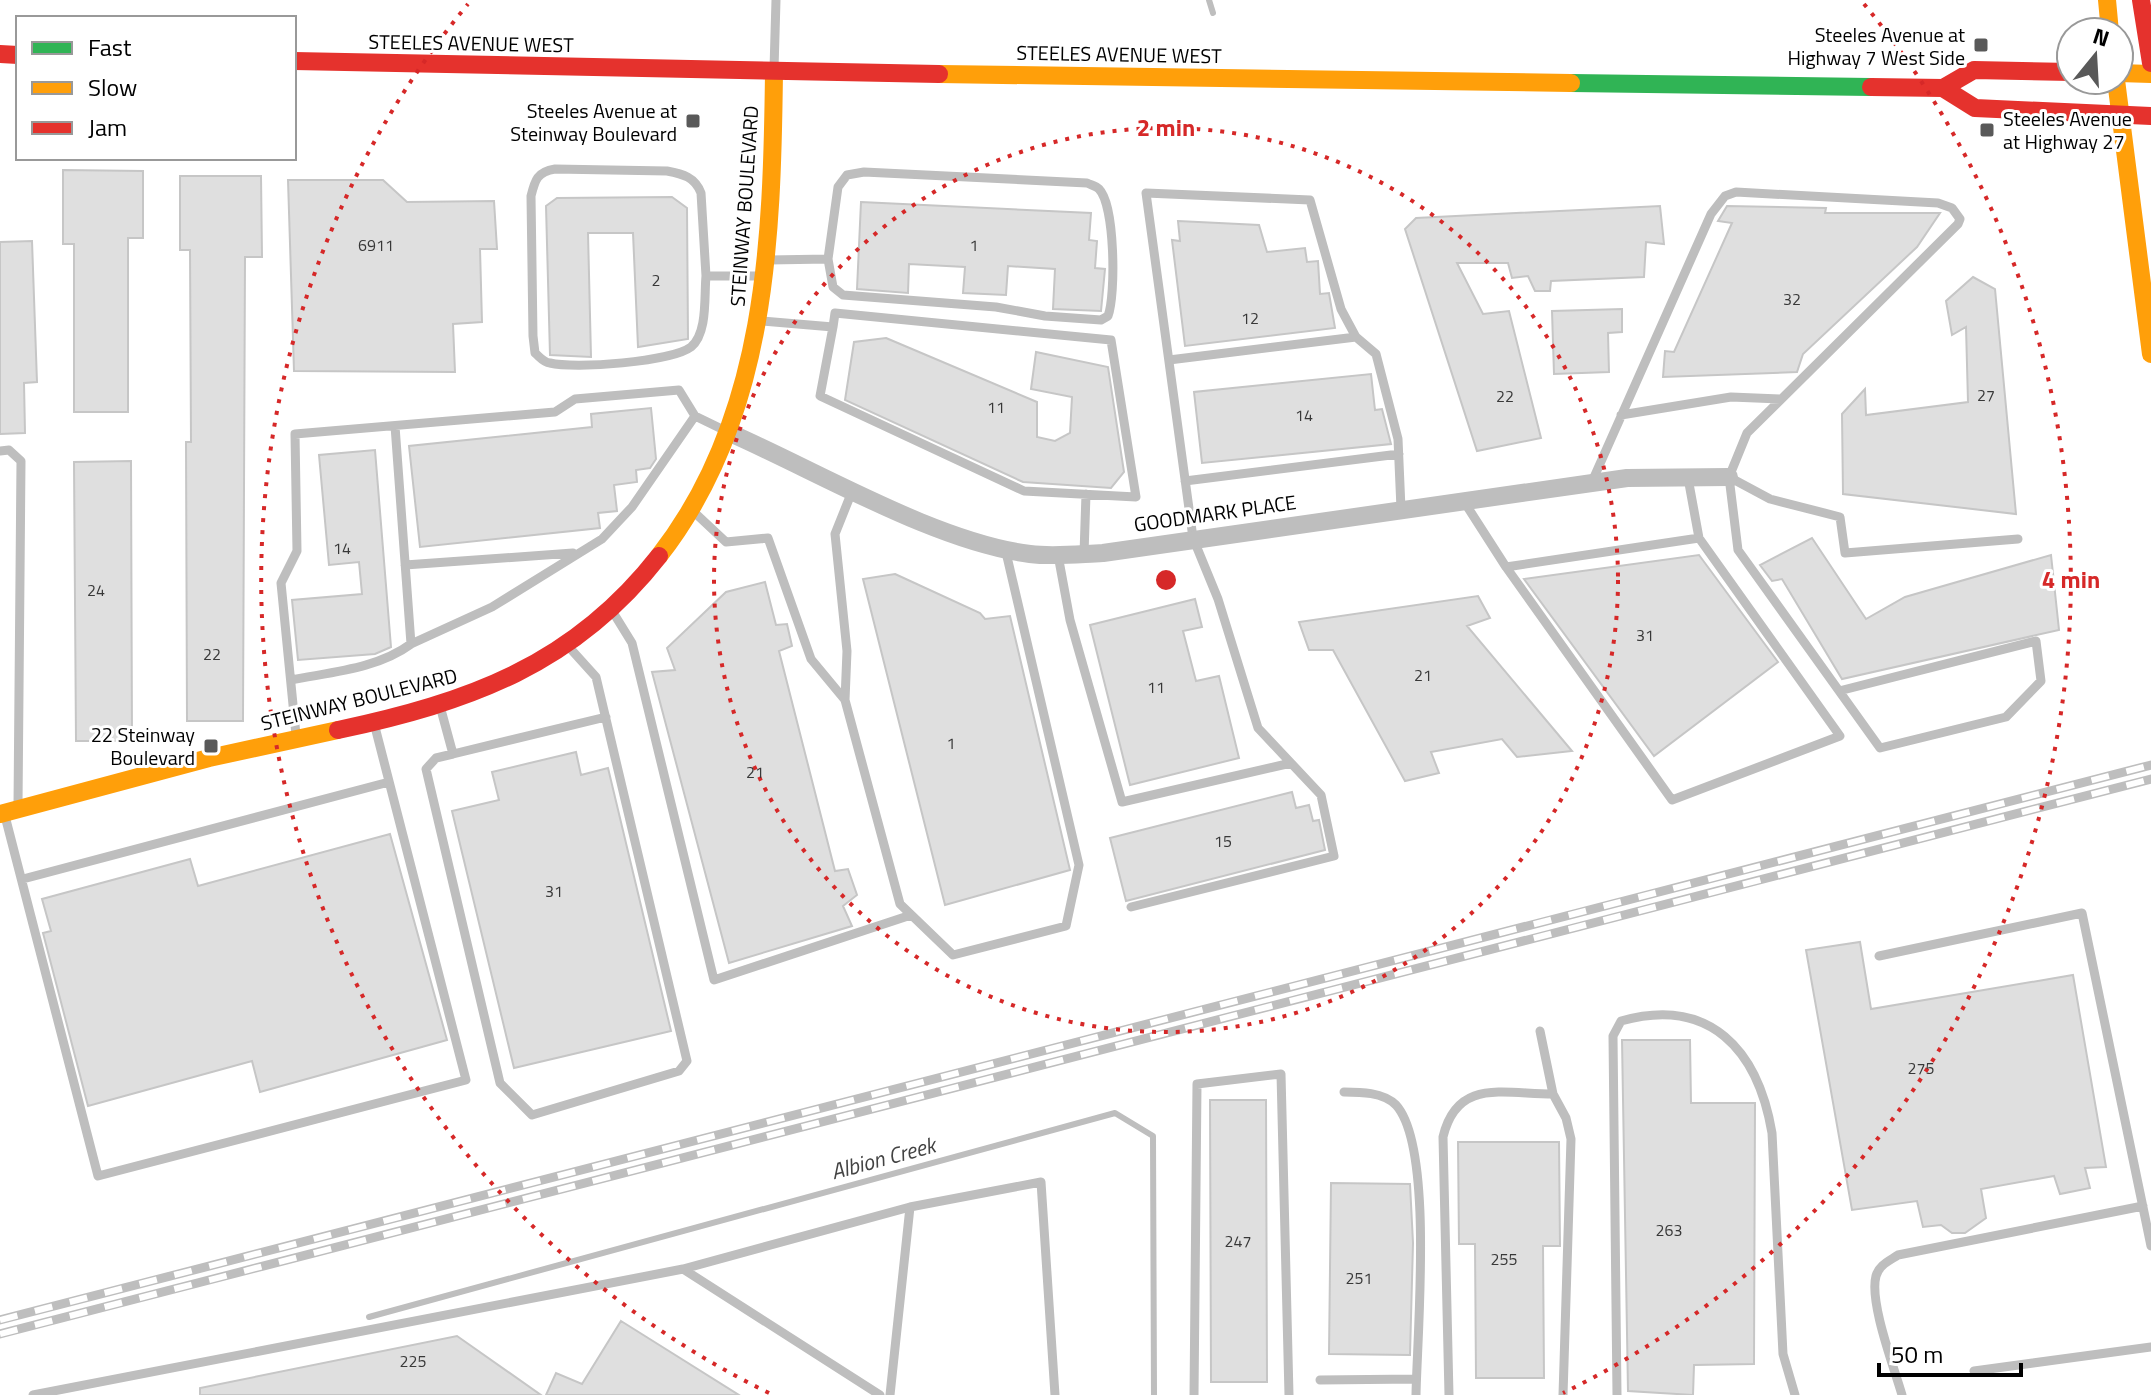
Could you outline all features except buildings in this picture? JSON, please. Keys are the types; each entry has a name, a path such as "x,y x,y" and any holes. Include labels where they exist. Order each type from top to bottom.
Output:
{"main road":[{"path":"2141,0 2151,63"},
{"name":"STEELES AVENUE WEST","path":"296,61 774,72 1943,88 1974,70 2055,72"},
{"name":"STEINWAY BOULEVARD","path":"7,812 159,769 373,721 439,702 526,671 611,609 665,554 709,486 748,382 764,268 774,140 774,72"},
{"name":"STEELES AVENUE WEST","path":"1943,88 1975,108 2151,116"},
{"path":"2118,96 2151,354"}],"street":[{"name":"GOODMARK PLACE","path":"730,433 969,540 1058,555 1084,554 1627,478 1729,477"}],"lane":[{"path":"774,72 776,0"},
{"path":"555,169 667,171 685,175 697,183 701,193 706,276 701,331 692,346 674,355 570,366 546,362 535,353 533,336 531,196 536,178 543,171 555,169"},
{"path":"864,172 1087,183 1099,189 1104,199 1114,262 1114,292 1108,316 1101,320 1045,316 996,307 843,295 833,287 828,259 838,187 847,175 864,172"},
{"path":"1591,484 1711,214 1725,196 1736,192 1938,203 1958,214 1958,224 1747,433 1729,477 1738,550 1839,691 1880,748 2006,717 2041,681 2036,641 1839,691"},
{"path":"1131,907 1334,856 1321,795 1258,728 1218,599 1193,538 1146,193 1310,200 1341,309 1356,337 1376,354 1398,439 1401,509"},
{"path":"706,276 828,259"},
{"path":"835,313 1111,340 1136,497 1024,491 820,396 833,327 835,313"},
{"path":"758,321 833,327"},
{"path":"1169,360 1356,337"},
{"path":"297,738 281,583 297,551 295,434 555,412 575,399 679,390 695,416 730,433"},
{"path":"1621,415 1731,397 1781,399"},
{"path":"291,680 369,664 396,655 411,644 492,607 602,539 632,507 695,416"},
{"path":"395,426 411,644"},
{"path":"0,451 9,450 21,461 7,812 98,1176 466,1080 373,721"},
{"path":"1185,481 1399,454"},
{"path":"1729,477 1770,499 1840,517 1845,553 2018,539"},
{"path":"1463,500 1506,567 1672,800 1840,736 1699,538 1688,478"},
{"path":"853,489 835,534 847,651 845,700 900,904 953,955 1066,926 1079,865 1005,548"},
{"path":"1084,554 1086,494"},
{"path":"693,510 726,542 768,538 811,659 845,700"},
{"path":"1506,567 1699,538"},
{"path":"405,565 579,552"},
{"path":"1058,555 1070,620 1122,802 1291,763"},
{"path":"611,609 632,643 714,980 911,915"},
{"path":"566,643 596,677 606,717 687,1061 679,1071 532,1115 500,1083 426,769 436,758 606,717"},
{"path":"439,702 453,754"},
{"path":"23,879 389,782"},
{"path":"1879,956 2082,913 2151,1246"},
{"path":"1617,1395 1613,1036 1621,1021 1646,1014 1679,1014 1720,1031 1742,1052 1768,1105 1783,1354 1795,1395"},
{"path":"1540,1031 1553,1094 1566,1118 1571,1139 1563,1395"},
{"path":"1194,1395 1197,1084 1281,1074 1289,1395"},
{"path":"1344,1092 1367,1091 1394,1103 1408,1125 1419,1172 1416,1395"},
{"path":"1449,1395 1443,1137 1449,1114 1461,1100 1475,1095 1553,1094"},
{"path":"33,1395 683,1269 910,1207 1041,1182 1055,1395"},
{"path":"1902,1395 1877,1303 1875,1279 1881,1266 1898,1255 2143,1206"},
{"path":"890,1395 910,1207"},
{"path":"683,1269 880,1395"},
{"path":"1974,1371 2151,1347"},
{"path":"1320,1380 1416,1379"}],"waterway":[{"path":"1209,0 1213,13"},
{"name":"Albion Creek","path":"369,1317 1115,1113 1153,1136 1154,1395"}],"railway":[{"path":"0,1320 2151,765"},
{"path":"0,1334 2151,779"}],"traffic: fast":[{"path":"1571,83 1871,87"}],"traffic: slow":[{"path":"2107,0 2108,16"},
{"path":"659,556 695,502 722,446 742,387 756,325 765,263 774,72"},
{"path":"939,74 1571,83"},
{"path":"2135,74 2151,74"},
{"path":"2118,96 2151,354"},
{"path":"0,814 209,758 338,730"}],"traffic: jam":[{"path":"2141,0 2151,63"},
{"path":"0,54 16,55"},
{"path":"296,61 939,74"},
{"path":"1871,87 1943,88 1974,70 2055,72"},
{"path":"1943,88 1975,108 2151,116"},
{"path":"338,730 386,719 475,691 555,652 626,594 659,556"}],"place":[{"name":"Steeles Avenue at Highway 7 West Side","path":"1981,45"},
{"name":"Steeles Avenue at Steinway Boulevard","path":"693,121"},
{"name":"Steeles Avenue at Highway 27","path":"1987,130"},
{"name":"22 Steinway Boulevard","path":"211,746"}]}
